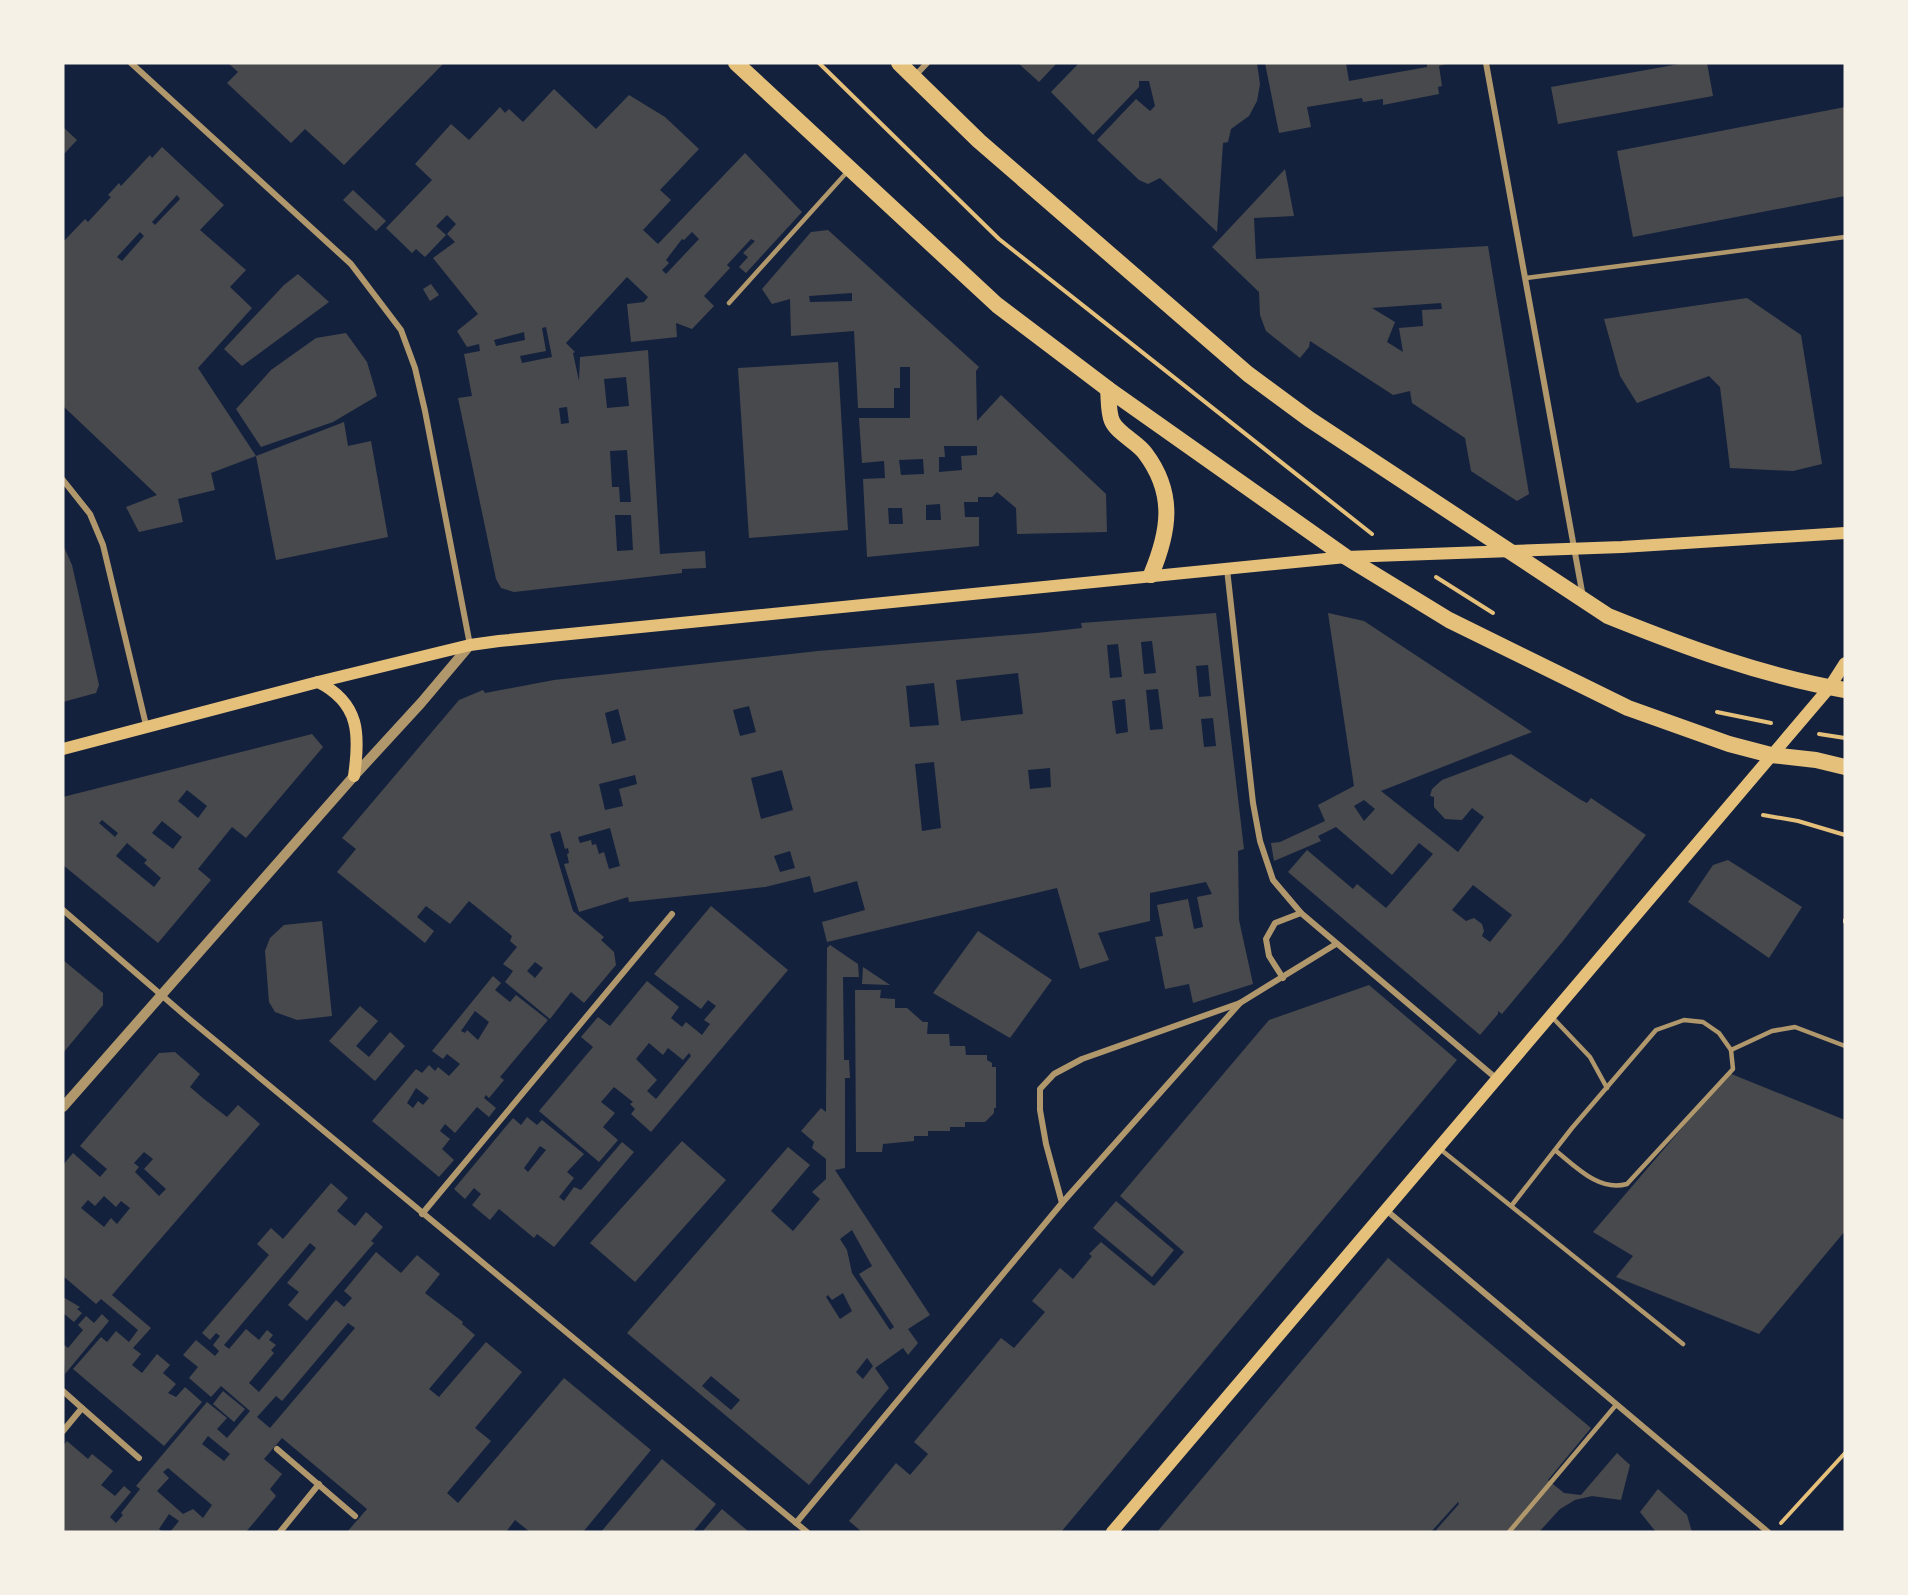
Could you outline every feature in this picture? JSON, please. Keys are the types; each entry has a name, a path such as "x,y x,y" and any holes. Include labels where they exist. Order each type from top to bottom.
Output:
{"highway":[{"path":"736,63 752,71 850,169 997,305 1108,389 1346,557 1449,620 1628,708 1729,744 1771,755 1816,760 1845,767"},
{"path":"899,63 979,141 1248,374 1309,419 1608,616 1668,640 1784,678 1837,689"},
{"path":"1108,389 1112,422 1145,452 1165,492 1166,537 1151,575"}],"main road":[{"path":"63,749 146,725 470,645 1227,567 1346,557 1575,548 1845,533"},
{"path":"1112,1532 1771,755 1793,730 1837,689 1845,663"},
{"path":"318,682 337,693 348,706 357,726 359,745 354,776"}],"street":[{"path":"63,1107 160,994 421,703 470,645 425,411 415,368 401,330 351,264 131,63"},
{"path":"914,77 927,63"},
{"path":"1486,63 1583,600"},
{"path":"63,480 90,514 103,545 146,725"},
{"path":"1227,567 1253,802 1260,841 1274,880 1302,913 1336,944 1497,1079"},
{"path":"63,910 422,1214 807,1532"},
{"path":"1283,978 1269,956 1266,939 1275,923 1302,913"},
{"path":"422,1214 672,914"},
{"path":"1062,1203 1040,1110 1040,1089 1054,1074 1082,1059 1240,1003 1336,944"},
{"path":"796,1523 1062,1203 1240,1003"},
{"path":"1386,1210 1768,1532"},
{"path":"63,1391 139,1458"},
{"path":"63,1431 82,1408"},
{"path":"277,1449 355,1516"},
{"path":"280,1532 319,1484"}],"lane":[{"path":"729,303 850,169"},
{"path":"1526,278 1845,237"},
{"path":"1550,1016 1590,1057 1607,1088"},
{"path":"1512,1205 1555,1150 1656,1030 1684,1020 1703,1022 1719,1033 1731,1050 1732,1069 1627,1184 1618,1186 1600,1184 1555,1150"},
{"path":"1731,1050 1772,1031 1795,1027 1845,1046"},
{"path":"1438,1147 1683,1344"},
{"path":"1509,1532 1616,1405"}],"path":[{"path":"819,63 999,239 1401,554 1495,614"},
{"path":"1712,712 1752,717 1793,730 1845,738"},
{"path":"1762,815 1798,821 1845,835"},
{"path":"1773,1532 1845,1453"}],"building":[{"path":"228,63 444,63 344,165 305,129 291,143 227,83 238,72"},
{"path":"1018,63 1057,63 1039,82"},
{"path":"1079,63 1257,63 1260,84 1257,101 1249,116 1231,129 1228,142 1223,143 1217,232 1160,178 1148,184 1139,180 1097,140 1136,99 1150,111 1155,106 1149,81 1139,81 1139,87 1093,135 1051,92"},
{"path":"1265,63 1346,63 1349,81 1427,67 1427,63 1446,64 1439,66 1442,86 1438,87 1439,94 1383,105 1383,99 1363,102 1362,98 1307,107 1311,127 1279,133"},
{"path":"1685,63 1707,63 1713,96 1558,124 1551,87"},
{"path":"554,89 596,129 629,95 665,117 699,149 660,190 671,200 643,230 658,244 745,153 802,212 746,273 739,267 748,257 743,253 755,241 751,239 727,265 730,268 704,296 714,306 692,329 676,323 677,337 631,342 627,304 644,302 648,297 627,277 566,343 575,352 573,353 579,381 580,357 648,350 660,554 705,551 706,568 682,569 682,573 514,592 501,588 496,579 458,398 472,396 464,354 480,351 479,344 467,347 457,331 478,314 433,258 455,242 447,234 456,224 447,215 436,226 446,235 425,257 416,249 412,253 386,228 432,180 415,164 451,124 469,140 500,107 505,113 509,109 523,122","holes":["692,232 699,239 666,274 662,270 669,263 666,260 682,239 684,240","546,327 552,357 522,363 520,356 546,351 542,328","524,332 525,340 496,346 494,340","626,377 629,406 607,408 604,379","567,407 569,423 561,424 559,408","627,450 631,502 620,502 619,487 612,487 610,451","615,515 631,515 633,550 617,551"]},
{"path":"1845,107 1845,196 1633,237 1617,151"},
{"path":"63,127 77,140 63,155"},
{"path":"162,147 224,205 200,230 246,270 230,287 252,308 198,368 256,456 211,473 215,490 178,499 183,522 139,532 126,507 157,495 63,406 63,242 85,219 88,222 111,197 108,195 119,183 121,186 150,155 152,158","holes":["177,195 180,199 155,225 152,222","140,232 144,236 122,261 117,257"]},
{"path":"1285,169 1294,216 1254,218 1256,259 1488,246 1529,494 1517,501 1471,471 1465,438 1412,403 1410,391 1393,395 1310,341 1309,347 1300,358 1266,331 1260,315 1259,292 1212,247","holes":["1441,303 1442,309 1422,310 1423,326 1399,328 1403,352 1387,342 1395,322 1372,308"]},
{"path":"353,190 386,221 376,231 343,200"},
{"path":"828,230 979,367 976,371 977,421 1001,395 1106,494 1107,532 1017,534 1016,508 997,492 992,497 978,497 978,502 964,502 965,517 979,517 979,546 867,557 863,479 885,478 884,461 862,463 859,418 910,418 910,367 900,367 900,388 894,388 894,408 858,408 854,331 791,336 790,299 772,304 762,289 811,232","holes":["852,293 852,301 810,302 809,296","944,446 977,446 977,455 961,456 962,470 939,472 939,457 945,457","923,459 924,474 901,475 899,460","940,504 941,520 926,520 926,505","888,508 902,508 903,524 889,524"]},
{"path":"298,274 329,302 242,366 224,349 284,285"},
{"path":"431,284 439,295 430,301 423,289"},
{"path":"1747,298 1801,335 1822,464 1793,471 1730,468 1720,387 1709,376 1637,403 1620,376 1604,319"},
{"path":"346,333 367,362 377,396 333,422 261,447 236,409 271,370 316,338"},
{"path":"838,362 848,530 749,538 738,368"},
{"path":"344,422 348,446 371,441 388,537 276,560 256,456"},
{"path":"63,545 72,565 99,685 96,693 63,702"},
{"path":"1216,613 1244,849 1238,851 1239,920 1253,984 1193,1003 1189,984 1165,989 1155,937 1163,936 1157,905 1188,899 1194,929 1203,927 1197,897 1212,894 1206,882 1150,893 1150,921 1098,933 1109,960 1080,969 1057,888 827,942 822,922 865,910 857,881 814,893 810,876 765,887 723,892 629,902 628,897 579,912 564,864 569,863 568,848 565,849 560,831 550,834 573,911 604,937 601,940 614,952 616,965 584,1003 571,992 550,1019 505,982 513,971 503,964 517,947 510,941 512,936 469,901 450,924 426,906 417,917 434,931 425,943 337,872 356,849 342,838 459,700 483,690 485,693 554,680 818,651 1082,628 1081,623","holes":["1152,641 1156,673 1144,674 1141,642","1118,644 1122,677 1110,678 1107,645","1208,665 1211,696 1199,697 1196,666","1018,673 1023,714 961,721 956,680","934,683 939,725 910,727 906,686","1158,689 1163,729 1150,730 1146,690","1125,699 1128,732 1116,734 1112,701","749,706 756,732 740,736 733,710","618,709 626,740 612,744 605,713","1213,718 1216,746 1204,747 1201,719","934,762 941,828 922,831 915,764","1050,768 1051,787 1030,789 1028,770","782,770 793,810 761,819 751,778","635,775 637,784 619,789 623,806 605,810 599,784","610,828 620,866 609,869 604,852 599,854 596,844 592,845 591,840 580,843 578,837","790,851 795,868 780,872 774,856","535,962 543,968 535,978 527,971"]},
{"path":"1328,613 1364,621 1532,732 1381,791 1458,852 1484,817 1472,808 1462,820 1445,819 1434,807 1434,797 1430,796 1432,789 1442,780 1511,754 1581,800 1587,803 1591,798 1646,835 1563,941 1502,1014 1498,1011 1480,1035 1288,872 1307,850 1353,889 1357,884 1386,908 1433,854 1419,843 1392,875 1336,827 1318,836 1321,841 1274,861 1271,843 1280,842 1325,821 1318,805 1354,786","holes":["1364,800 1375,809 1364,821 1354,806","1473,885 1512,915 1490,942 1482,936 1484,931 1482,924 1474,918 1466,921 1452,910"]},
{"path":"312,734 323,747 246,838 232,827 198,869 211,880 158,943 63,865 63,797","holes":["187,790 207,806 198,818 178,801","102,820 118,833 115,837 99,823","162,821 182,837 173,849 152,833","127,843 147,860 144,863 161,878 154,887 116,856"]},
{"path":"1728,860 1802,907 1769,958 1688,902 1713,865"},
{"path":"711,906 788,970 651,1132 631,1114 635,1109 630,1104 633,1102 614,1087 601,1102 615,1113 603,1127 618,1140 599,1162 539,1111 593,1047 581,1037 598,1017 610,1026 647,981 679,1007 671,1018 682,1027 686,1022 702,1035 710,1024 704,1020 716,1006 708,1000 701,1009 654,974","holes":["649,1043 663,1055 668,1048 683,1060 689,1053 691,1056 656,1099 647,1091 657,1080 636,1059"]},
{"path":"322,921 332,1016 297,1020 275,1012 269,1002 265,951 270,938 284,925"},
{"path":"978,931 1052,980 1010,1038 933,993"},
{"path":"830,945 858,964 859,977 843,977 844,1060 849,1060 850,1078 845,1078 845,1168 835,1170 930,1315 908,1329 918,1343 908,1355 903,1348 875,1368 889,1388 809,1485 627,1333 788,1147 810,1165 771,1211 793,1231 820,1199 812,1192 826,1179 826,1159 812,1148 814,1142 801,1131 821,1108 826,1112 827,948","holes":["852,1230 872,1266 859,1274 894,1327 890,1330 852,1273 847,1250 840,1239","843,1293 852,1311 840,1319 826,1297 828,1295 832,1300","867,1358 873,1366 863,1379 856,1372","711,1376 740,1400 731,1410 702,1386"]},
{"path":"63,960 103,993 103,1005 63,1053"},
{"path":"863,967 890,985 862,984"},
{"path":"493,976 501,983 495,990 510,1002 516,995 548,1020 500,1077 504,1080 489,1098 486,1095 484,1098 496,1108 489,1117 477,1107 455,1133 445,1124 440,1131 450,1139 442,1149 454,1160 439,1177 372,1121 416,1069 422,1073 429,1065 435,1071 438,1067 449,1076 460,1064 447,1054 443,1059 432,1051","holes":["475,1011 489,1022 478,1040 467,1030 465,1033 461,1031","416,1088 429,1098 423,1105 418,1101 413,1108 407,1103"]},
{"path":"1369,985 1457,1060 1061,1532 862,1532 849,1521 896,1463 910,1475 928,1454 914,1442 1001,1338 1014,1348 1045,1312 1032,1301 1060,1268 1073,1279 1092,1256 1089,1254 1101,1242 1154,1286 1184,1252 1120,1196 1269,1020"},
{"path":"855,990 881,990 880,998 895,999 895,1008 907,1008 923,1022 928,1022 927,1034 949,1034 950,1046 965,1046 966,1055 987,1055 987,1060 992,1063 992,1067 996,1067 994,1113 985,1122 965,1122 965,1127 950,1127 950,1131 928,1131 928,1136 914,1136 914,1141 883,1144 882,1152 856,1152"},
{"path":"360,1006 378,1021 356,1046 369,1057 390,1032 405,1046 375,1081 329,1041"},
{"path":"175,1052 200,1074 190,1087 227,1117 238,1105 260,1124 112,1295 151,1328 133,1348 141,1354 132,1365 142,1373 157,1354 170,1365 163,1373 176,1384 168,1393 176,1397 185,1387 202,1402 164,1446 73,1369 101,1337 107,1342 116,1331 129,1342 138,1330 101,1299 96,1304 63,1276 63,1165 73,1153 100,1177 107,1169 80,1146 159,1053","holes":["144,1152 153,1159 144,1169 166,1189 159,1196 135,1172 139,1167 134,1163","104,1196 116,1207 121,1201 130,1208 117,1224 111,1218 104,1227 81,1208 88,1200 95,1206"]},
{"path":"1729,1073 1845,1120 1845,1231 1759,1334 1616,1277 1633,1256 1593,1232"},
{"path":"527,1117 537,1125 542,1120 584,1154 567,1172 574,1178 559,1197 564,1201 574,1187 581,1190 622,1142 634,1152 554,1247 537,1234 534,1238 499,1209 490,1220 472,1205 481,1194 474,1188 465,1199 454,1189 513,1118 521,1125","holes":["540,1146 546,1150 528,1172 524,1168"]},
{"path":"682,1141 726,1180 635,1282 590,1243"},
{"path":"331,1183 348,1198 337,1211 355,1226 366,1212 383,1227 371,1241 374,1243 307,1321 288,1305 299,1292 287,1283 316,1248 310,1243 224,1345 229,1349 246,1329 259,1340 267,1330 273,1335 269,1340 276,1345 271,1350 274,1353 249,1383 259,1392 336,1300 344,1307 352,1298 344,1291 376,1252 401,1273 417,1255 440,1274 425,1293 463,1322 462,1324 475,1335 429,1389 439,1397 486,1342 522,1372 475,1428 491,1441 447,1493 458,1503 564,1378 651,1450 583,1532 530,1532 515,1520 506,1532 347,1532 367,1509 282,1438 264,1459 282,1474 270,1489 276,1496 246,1532 170,1532 179,1521 169,1514 159,1529 163,1532 63,1532 63,1446 67,1441 88,1459 92,1454 113,1471 101,1485 115,1496 124,1486 131,1492 110,1517 116,1523 140,1489 136,1486 207,1402 227,1418 217,1429 227,1438 250,1411 221,1386 211,1397 189,1378 198,1367 183,1355 196,1340 215,1356 219,1351 213,1345 220,1336 216,1333 210,1340 202,1333 269,1255 257,1244 271,1228 283,1239","holes":["348,1323 355,1328 270,1428 257,1417 276,1396 282,1401","208,1436 230,1454 224,1461 202,1444","168,1468 212,1505 203,1518 193,1509 183,1514 157,1491 169,1478 163,1472"]},
{"path":"1116,1201 1174,1250 1152,1277 1093,1228"},
{"path":"1388,1258 1591,1428 1548,1480 1564,1493 1581,1495 1617,1453 1630,1465 1621,1500 1592,1496 1575,1500 1560,1509 1539,1532 1439,1532 1436,1530 1459,1504 1458,1502 1431,1532 1157,1532"},
{"path":"63,1297 80,1307 77,1309 82,1313 74,1322 63,1313"},
{"path":"102,1314 109,1321 65,1374 63,1344 68,1348 83,1330 78,1325 86,1316 94,1323"},
{"path":"223,1391 245,1409 234,1422 213,1404"},
{"path":"662,1459 716,1504 693,1532 601,1532"},
{"path":"1658,1489 1687,1515 1692,1532 1656,1532 1640,1512"},
{"path":"722,1509 749,1532 702,1532"}]}
